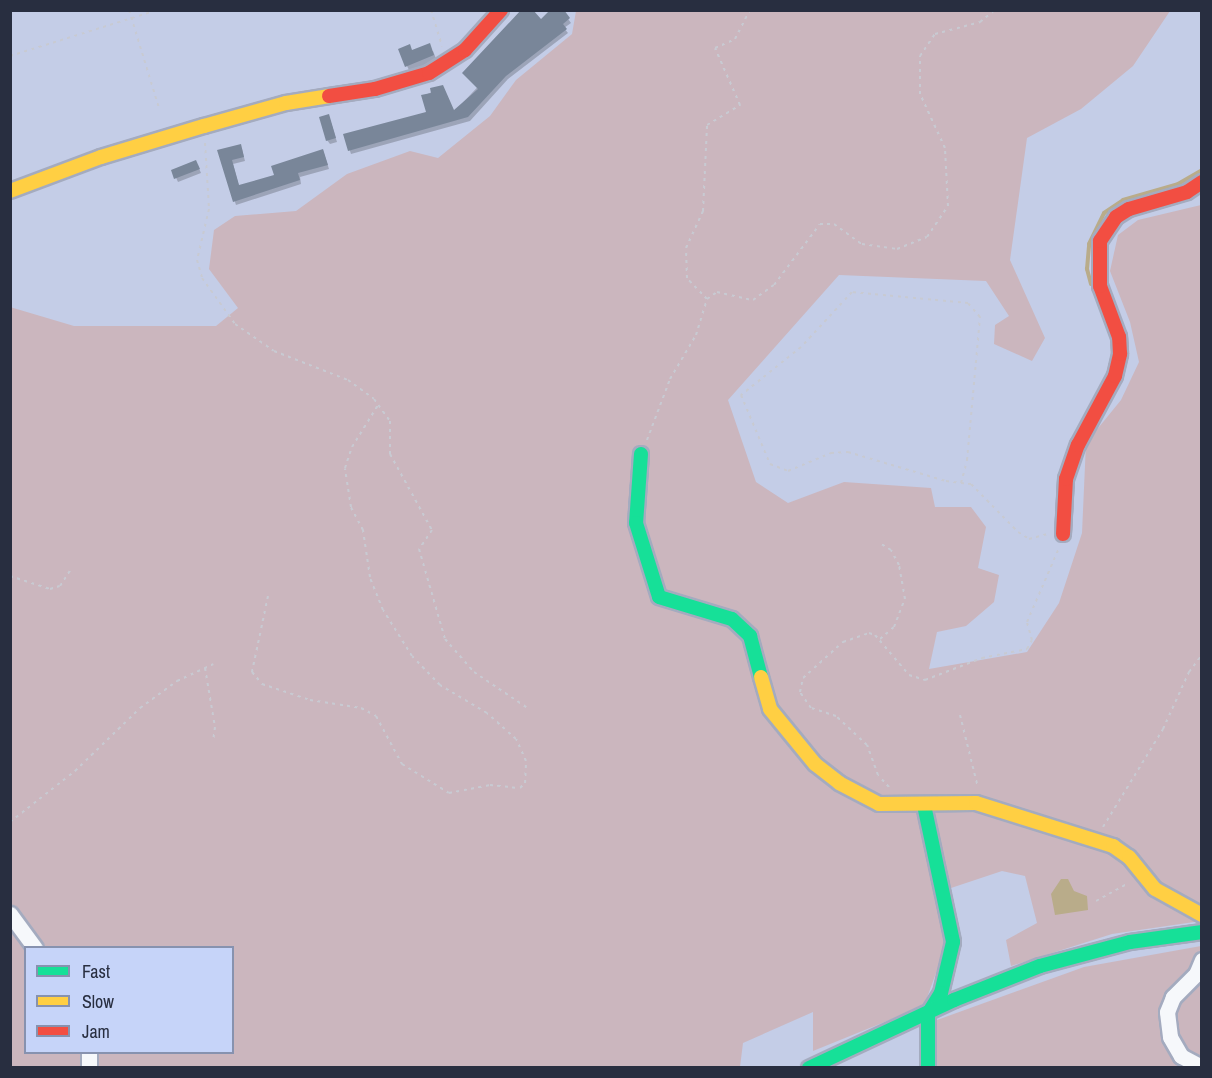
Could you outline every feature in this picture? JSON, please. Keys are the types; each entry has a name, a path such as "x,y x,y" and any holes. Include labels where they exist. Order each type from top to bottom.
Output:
{"street":[{"path":"10,191 101,157 204,126 286,103 375,89 447,63 501,10"},
{"path":"1056,533 1066,479 1078,445 1115,376 1120,354 1119,337 1100,286 1100,241 1116,217 1129,209 1187,192 1202,182"},
{"path":"642,454 636,523 659,597 732,619 750,636 770,709 814,764 838,783 879,804 976,803 1095,839 1121,850 1155,889 1202,915"},
{"path":"924,805 953,942 941,993 928,1014 928,1068"},
{"path":"10,914 34,946"},
{"path":"809,1068 928,1014 1079,954 1202,932"},
{"path":"1202,960 1196,974 1173,997 1167,1012 1170,1037 1181,1056 1202,1067"}],"path":[{"path":"129,10 159,108"},
{"path":"10,56 158,10"},
{"path":"431,10 447,63"},
{"path":"707,299 687,278 686,248 703,211 707,125 740,105 715,48 735,39 750,10"},
{"path":"642,454 670,379 696,335 707,299 717,291 753,300 774,285 820,224 834,224 862,244 897,249 927,237 948,206 945,148 920,94 920,56 935,34 980,22 995,10"},
{"path":"204,126 209,209 197,260 202,278 235,324 274,351 348,380 374,399 390,421 390,454 432,530 420,549 445,639 474,672 525,707"},
{"path":"905,805 878,775 867,745 836,716 811,708 800,692 803,678 843,642 869,633 879,640 909,675 925,680 982,658 1027,649 1032,640 1027,622 1046,584 1056,533 1029,539 1018,532 988,498 971,484 961,483 848,452 831,453 788,471 770,464 741,395 801,347 852,292 968,303 980,317 967,460 961,483"},
{"path":"268,596 252,672 262,684 310,700 361,708 376,716 402,765 448,794 490,785 520,788 525,783 526,761 516,739 487,713 440,685 412,656 383,610 370,577 363,530 351,507 345,468 352,447 378,405"},
{"path":"879,640 894,627 905,598 899,565 891,550 880,543"},
{"path":"10,576 50,589 60,586 71,568"},
{"path":"1095,839 1163,729 1189,672 1202,655"},
{"path":"10,822 75,771 140,708 177,681 213,664"},
{"path":"205,668 215,727 213,742"},
{"path":"960,715 980,795 976,803"},
{"path":"1096,901 1143,875"}],"shaded area":[{"path":"576,11 1170,11 1133,66 1081,109 1027,138 1010,260 1045,338 1032,361 994,344 995,325 1009,316 986,281 839,275 728,400 756,482 788,503 844,482 931,488 935,507 971,507 986,527 978,568 999,575 994,602 966,626 937,632 929,669 1027,652 1059,603 1082,533 1086,443 1121,400 1139,362 1130,322 1110,271 1118,235 1138,220 1201,205 1201,921 1112,934 1011,966 1006,940 1037,923 1025,876 1002,871 936,893 948,940 924,1006 813,1051 813,1012 743,1043 740,1067 11,1067 10,307 74,326 216,326 238,308 209,269 214,230 235,216 296,211 347,174 410,151 438,158 490,116 516,80 572,34"},
{"path":"1061,879 1068,879 1074,891 1087,896 1088,910 1055,915 1051,894"},
{"path":"1201,946 1201,1067 934,1068 937,1020 1084,967"}],"building":[{"path":"521,10 533,10 541,19 550,10 564,10 570,18 563,24 567,29 506,76 468,117 348,151 343,134 426,112 421,95 431,93 430,88 443,85 454,110 478,89 462,73"},
{"path":"430,43 434,55 405,67 398,49 410,44 412,50"},
{"path":"329,114 336,138 326,141 319,117"},
{"path":"241,144 244,157 232,160 239,185 274,175 271,166 323,149 328,165 298,173 300,180 233,202 217,150"},
{"path":"196,160 200,169 174,179 171,170"}],"waterway":[{"path":"1091,284 1087,269 1089,244 1104,213 1123,200 1178,184 1202,170"}],"traffic: fast":[{"path":"641,454 636,523 659,597 732,619 750,636 761,677"},
{"path":"924,805 953,942 941,993 928,1014 928,1068"},
{"path":"809,1068 954,1000 1040,966 1130,942 1202,932"}],"traffic: slow":[{"path":"10,191 101,157 204,126 286,103 329,96"},
{"path":"761,677 770,709 815,764 839,783 879,804 976,803 1113,846 1129,857 1155,889 1202,915"}],"traffic: jam":[{"path":"329,96 375,89 429,73 465,50 501,10"},
{"path":"1063,534 1066,479 1078,445 1115,376 1120,354 1119,337 1100,286 1100,241 1116,217 1129,209 1187,192 1202,182"}]}
